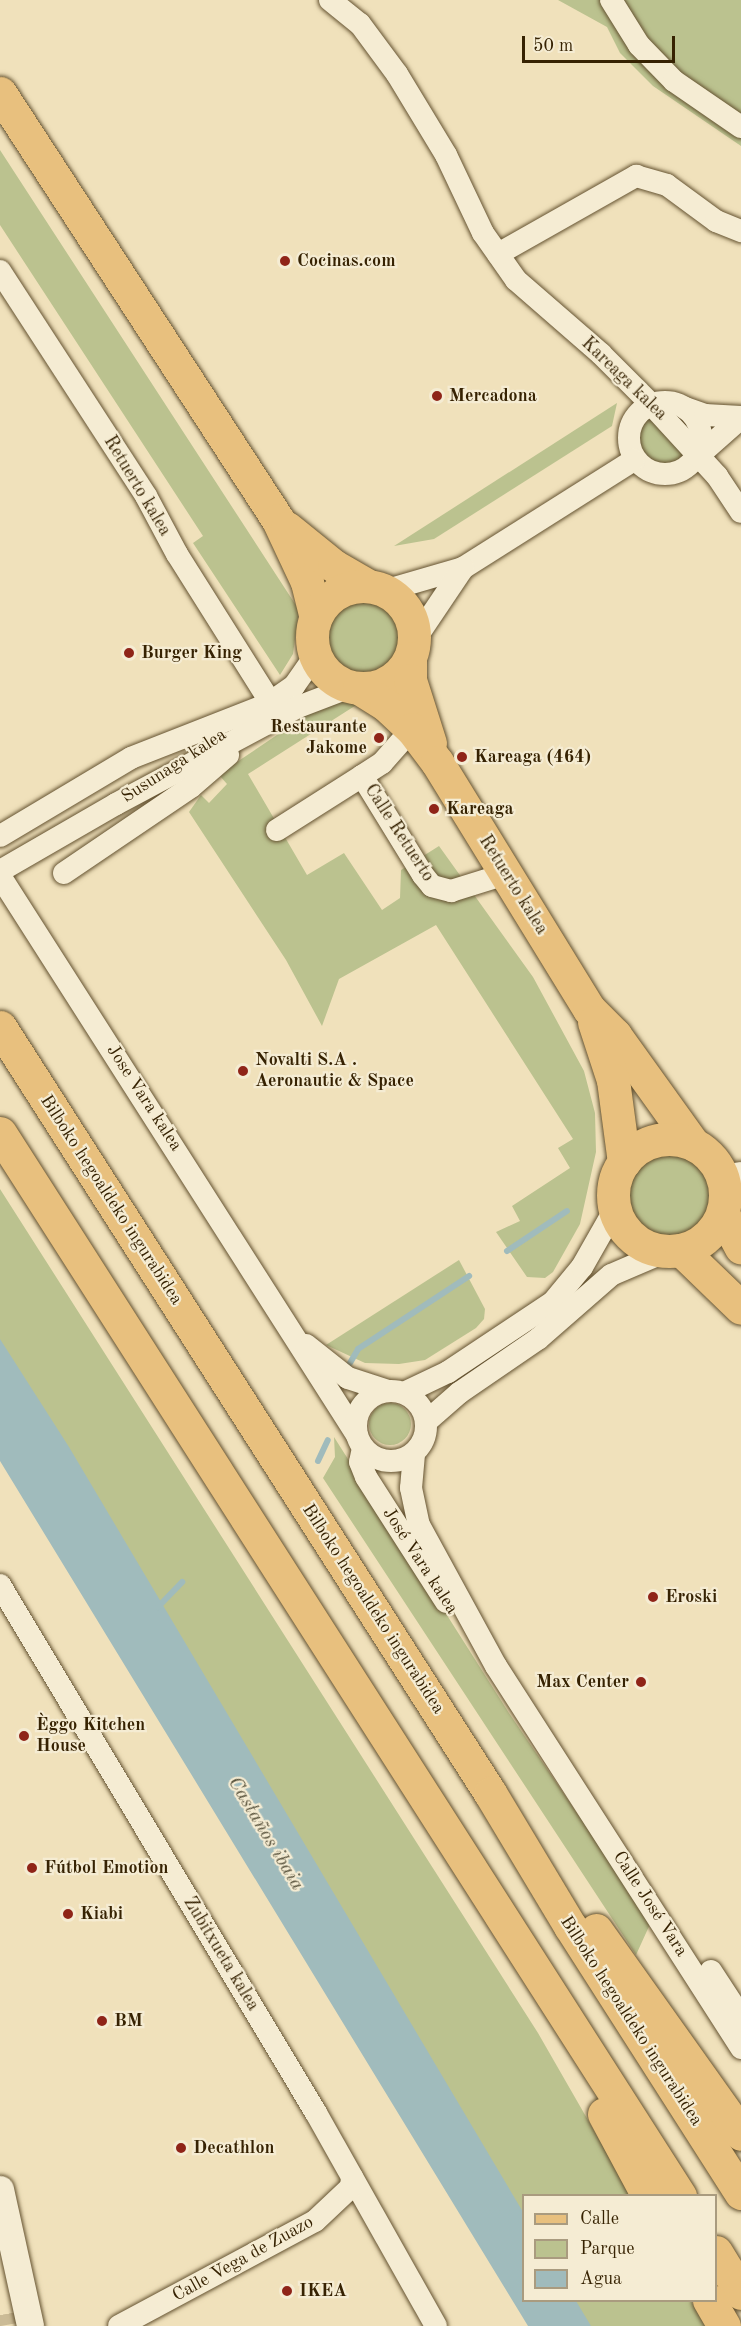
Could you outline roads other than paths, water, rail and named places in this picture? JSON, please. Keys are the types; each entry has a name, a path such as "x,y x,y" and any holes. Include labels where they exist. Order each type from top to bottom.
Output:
{"main road":[{"path":"0,93 278,520 307,582 316,617"},
{"path":"278,520 334,566 376,589 407,612 412,650 389,681 355,687 333,679 316,655 311,635 316,617 337,593 376,589"},
{"name":"Retuerto kalea","path":"412,650 410,680 437,762"},
{"name":"Retuerto kalea","path":"355,687 386,705 412,729 437,762 589,1009"},
{"path":"589,1009 615,1035 693,1144"},
{"path":"589,1009 613,1080 624,1161 613,1192 615,1209 622,1225 634,1238 674,1250 741,1308"},
{"name":"Bilboko hegoaldeko ingurabidea","path":"0,1027 490,1793 570,1926 741,2193"},
{"path":"0,1133 679,2194"},
{"path":"624,1161 638,1148 655,1140 674,1139 693,1144 705,1151 732,1174 723,1214 713,1230 699,1243 674,1250"},
{"path":"723,1214 741,1248"},
{"path":"490,1793 639,1987 741,2134"},
{"path":"496,1911 647,2194"},
{"path":"717,2254 741,2293"},
{"path":"710,2302 724,2326"}],"street":[{"name":"Kareaga kalea","path":"330,0 360,24 397,74 446,155 483,233 516,280 601,354 651,404 698,456 741,512"},
{"path":"611,0 639,45 674,81 741,127"},
{"path":"498,254 636,176 667,185 716,221 741,231"},
{"name":"Retuerto kalea","path":"0,271 146,496 177,554 271,703"},
{"path":"665,402 705,415 741,417 678,472 665,475 643,468 634,460 628,432 640,410 651,404 665,402"},
{"path":"685,408 700,430 698,456"},
{"path":"376,589 463,568 634,460"},
{"path":"412,650 463,568"},
{"name":"Susunaga kalea","path":"116,804 271,703 299,680 316,655"},
{"name":"Susunaga kalea","path":"116,804 255,732 298,707 355,687"},
{"name":"Susunaga kalea","path":"0,836 131,758 271,703"},
{"name":"Calle Retuerto","path":"277,830 382,764 412,729"},
{"name":"Susunaga kalea","path":"64,873 191,787 255,732"},
{"name":"Calle Retuerto","path":"362,776 432,886 451,891 506,874"},
{"path":"0,873 116,804"},
{"name":"Jose Vara kalea","path":"0,873 286,1321 313,1372 360,1442"},
{"path":"396,1392 419,1404 427,1421 423,1443 414,1454 393,1462 382,1461 360,1442 356,1421 365,1402 448,1372 553,1302 582,1267 615,1209"},
{"path":"427,1421 459,1393 538,1340 611,1275 674,1250"},
{"name":"Jose Vara kalea","path":"286,1321 331,1368 396,1392"},
{"name":"José Vara kalea","path":"360,1442 363,1469 387,1511 472,1641 496,1666"},
{"name":"José Vara kalea","path":"414,1454 411,1488 419,1525 496,1666 604,1834"},
{"name":"Zubitxueta kalea","path":"0,1586 352,2177 436,2326"},
{"name":"Calle José Vara","path":"604,1834 643,1874 741,2017"},
{"name":"Calle José Vara","path":"604,1834 635,1887 676,1944 741,2048"},
{"name":"Calle Vega de Zuazo","path":"119,2326 315,2221 351,2187 352,2177"},
{"path":"0,2189 30,2326"}],"water":[{"name":"Castaños ibaia","path":"0,1339 69,1447 522,2210 522,2302 577,2302 591,2326 528,2326 0,1461"}],"waterway":[{"path":"507,1251 567,1211"},
{"path":"350,1363 358,1349 469,1276"},
{"path":"318,1461 328,1440"},
{"path":"158,1607 182,1582"}],"tunnel":[{"path":"0,2315 2,2326"}],"place":[{"name":"Cocinas.com","path":"285,261"},
{"name":"Mercadona","path":"437,396"},
{"name":"Burger King","path":"129,653"},
{"name":"Restaurante Jakome","path":"379,738"},
{"name":"Kareaga (464)","path":"462,757"},
{"name":"Kareaga","path":"434,809"},
{"name":"Novalti S.A . Aeronautic & Space","path":"243,1071"},
{"name":"Eroski","path":"653,1597"},
{"name":"Max Center","path":"641,1682"},
{"name":"Èggo Kitchen House","path":"24,1736"},
{"name":"Fútbol Emotion","path":"32,1868"},
{"name":"Kiabi","path":"68,1914"},
{"name":"BM","path":"102,2021"},
{"name":"Decathlon","path":"181,2148"},
{"name":"IKEA","path":"287,2291"}]}
